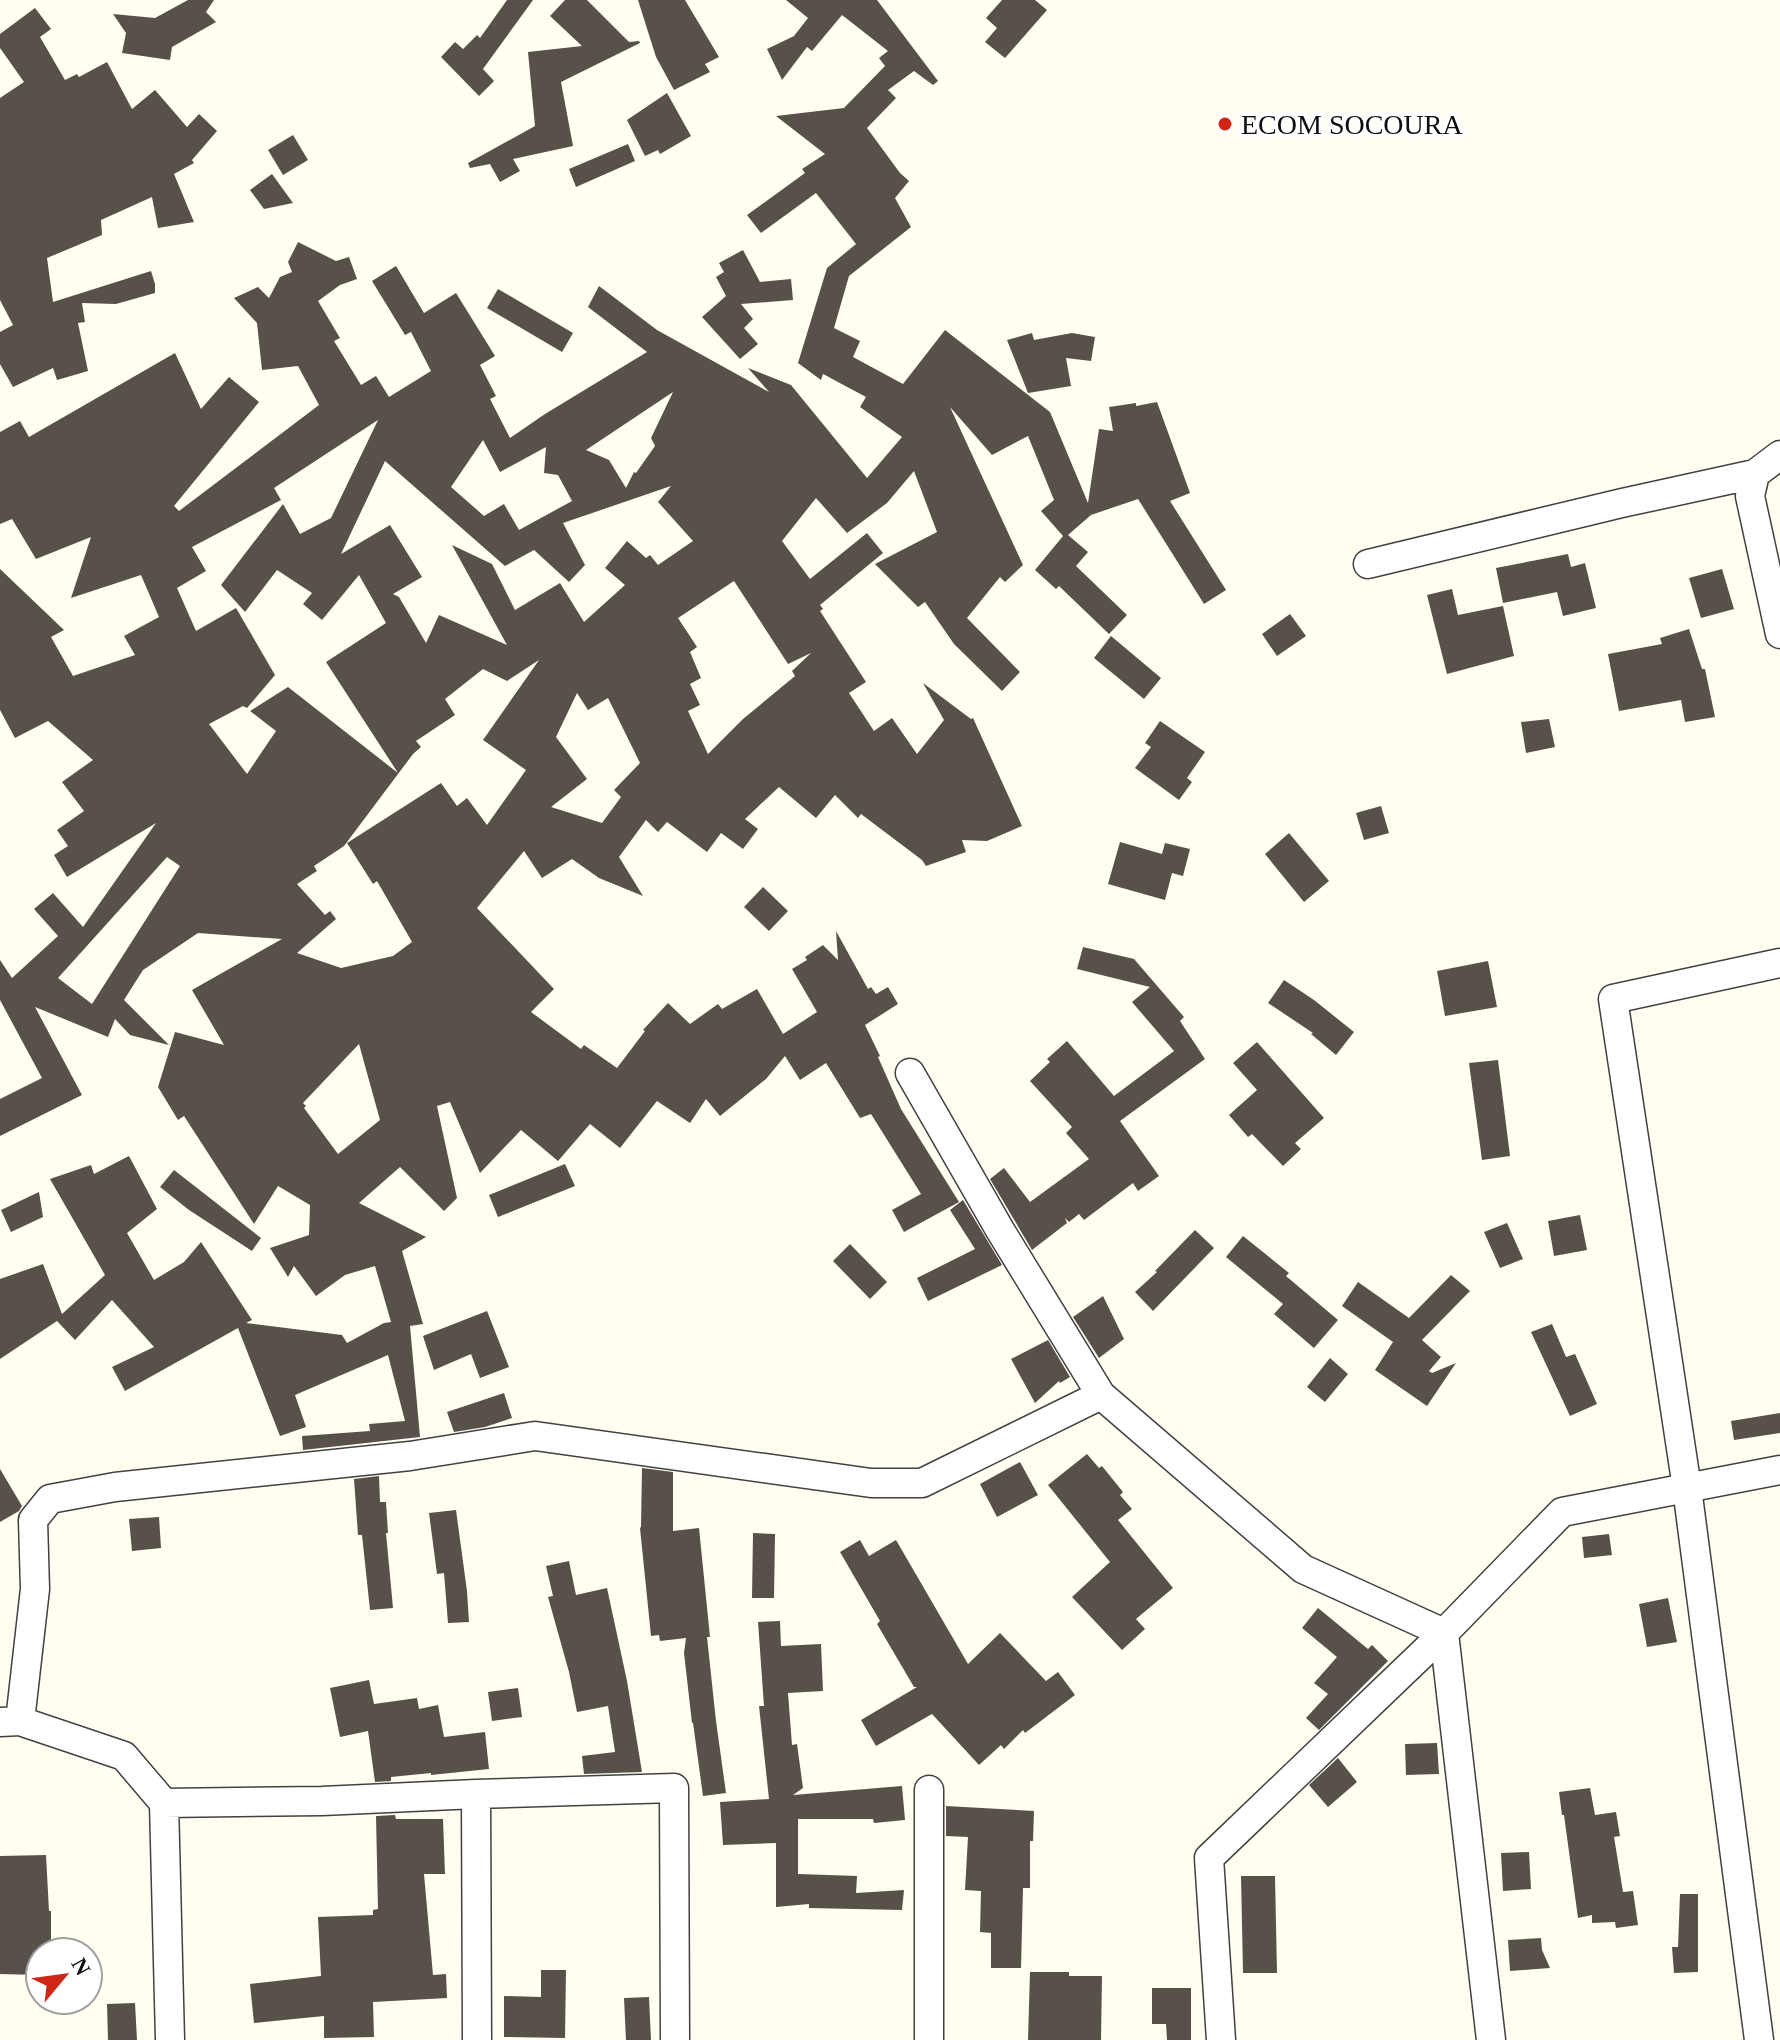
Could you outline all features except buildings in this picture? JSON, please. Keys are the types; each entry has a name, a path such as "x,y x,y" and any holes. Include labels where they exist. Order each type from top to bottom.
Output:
{"street":[{"path":"1368,564 1755,474 1780,455"},
{"path":"1755,474 1750,496 1780,634"},
{"path":"1759,2040 1687,1488 1613,999 1780,963"},
{"path":"910,1073 1000,1230 1101,1395 1303,1569 1444,1633"},
{"path":"170,2040 164,1803 124,1756 10,1721 35,1589 33,1520 50,1499 115,1487 410,1456 535,1436 871,1483 922,1483 1101,1395"},
{"path":"1221,2040 1209,1858 1444,1633 1562,1512 1780,1470"},
{"path":"1444,1633 1491,2040"},
{"path":"164,1803 322,1801 674,1788 675,2040"},
{"path":"929,1790 929,2040"},
{"path":"476,1794 477,2040"}],"place":[{"name":"ECOM SOCOURA","path":"1225,124"}]}
